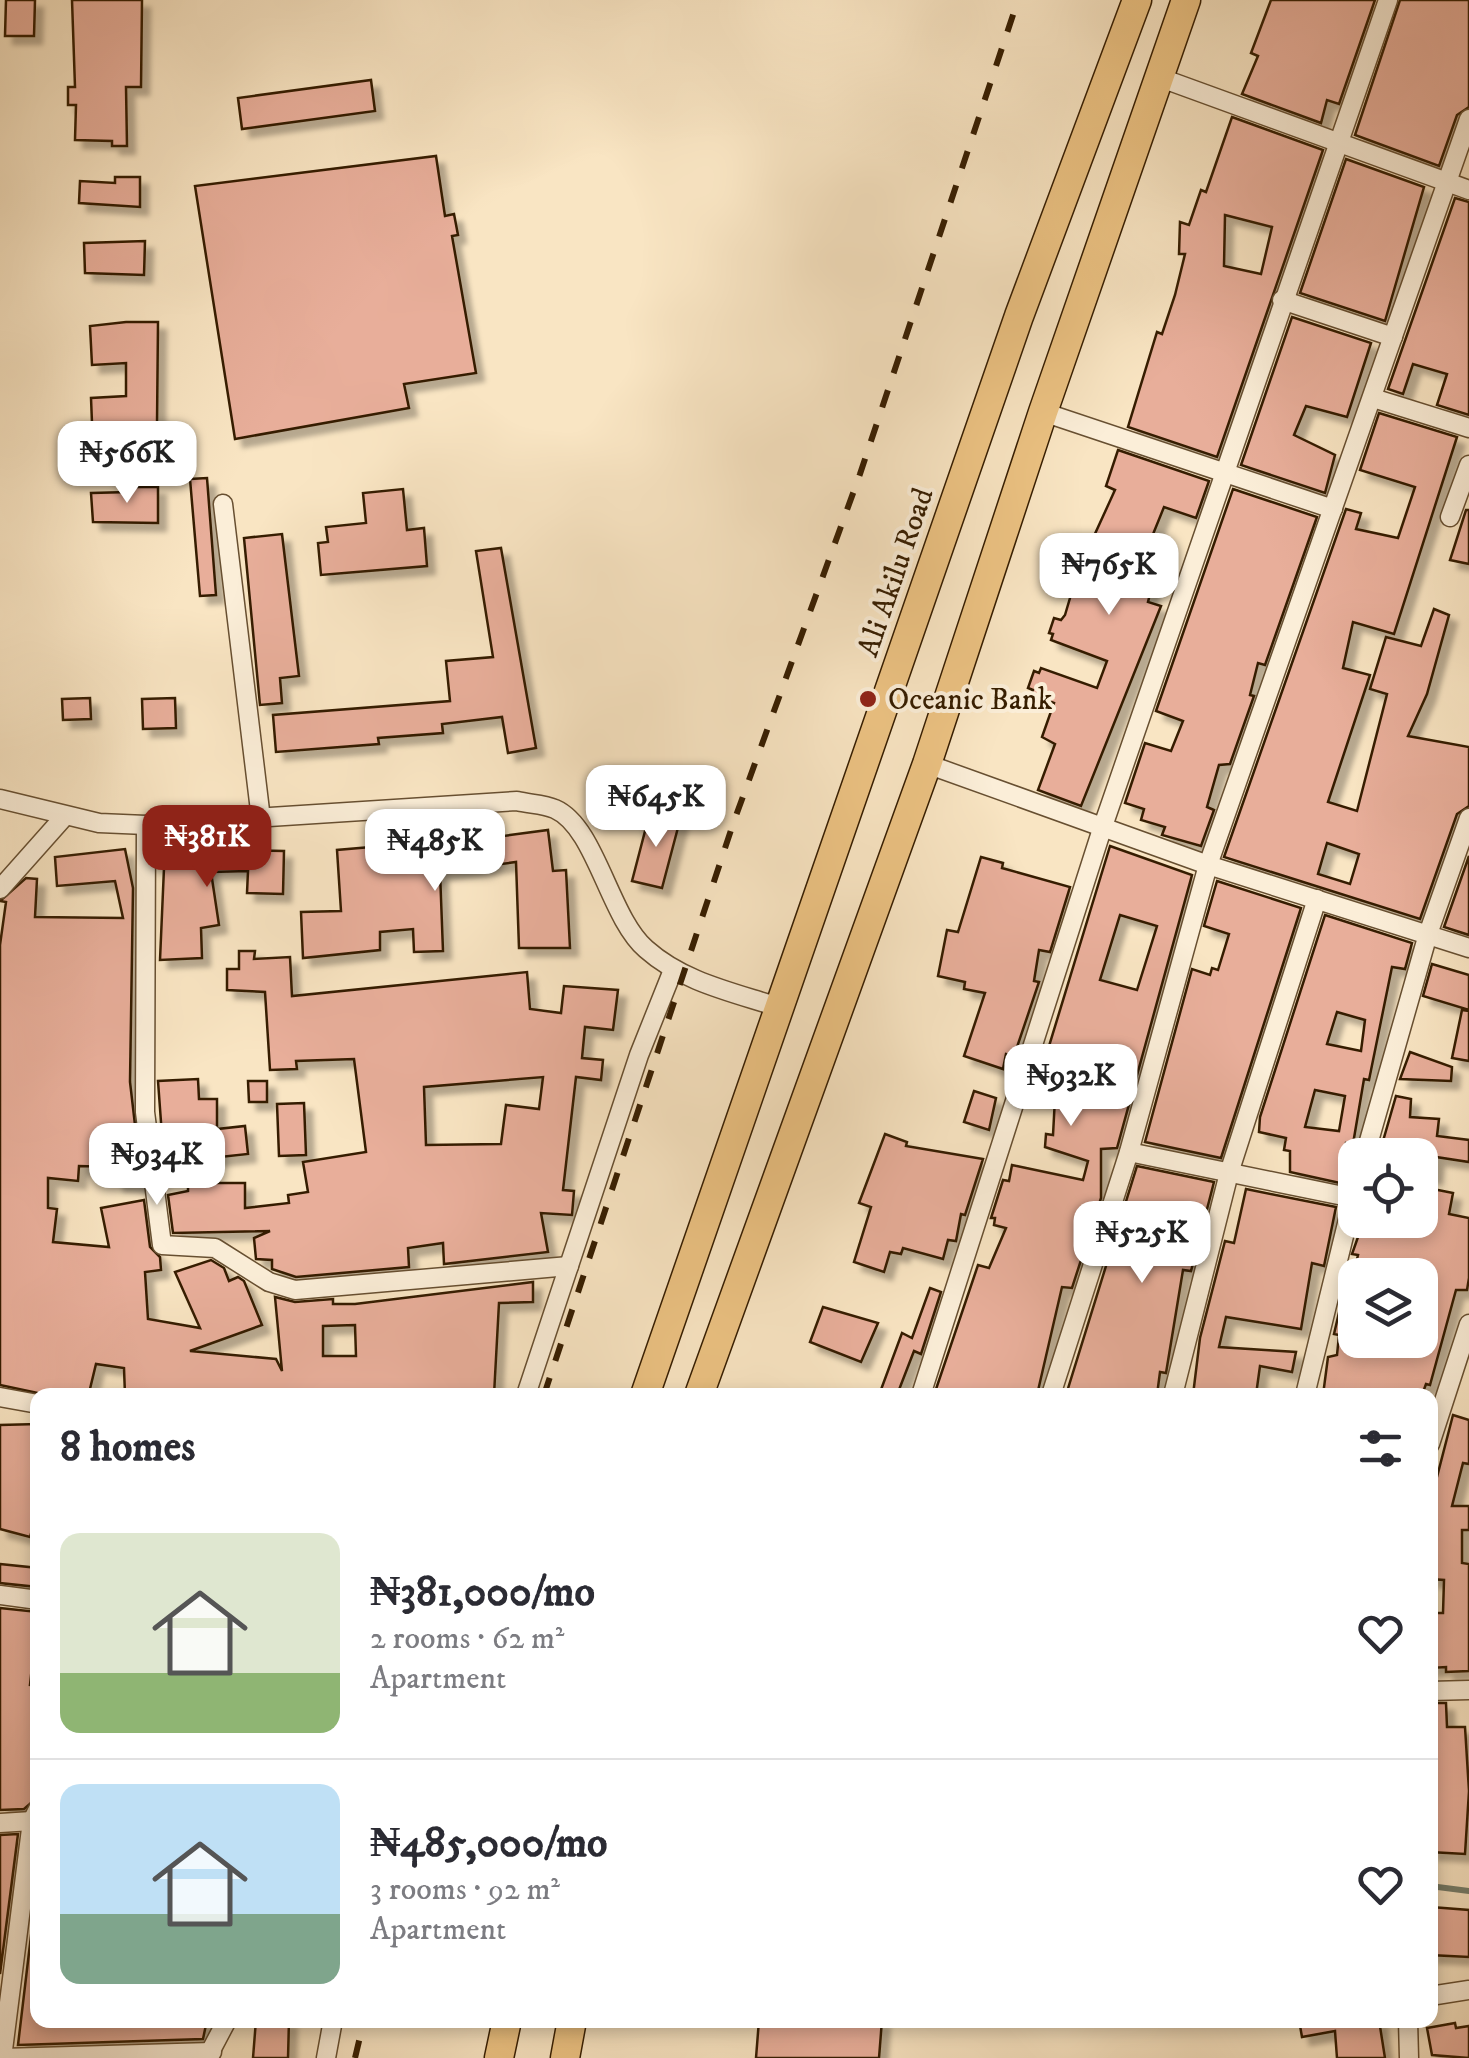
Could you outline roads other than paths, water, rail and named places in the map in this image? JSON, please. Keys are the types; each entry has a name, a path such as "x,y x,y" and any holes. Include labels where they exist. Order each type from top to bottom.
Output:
{"main road":[{"name":"Ali Akilu Road","path":"647,1388 1019,316 1137,0"},
{"path":"702,1388 927,764 1042,412 1186,0"},
{"path":"499,2058 505,2028"},
{"path":"566,2058 571,2028"}],"street":[{"path":"923,1388 1102,828 1388,0"},
{"path":"1161,78 1469,190"},
{"path":"1053,1388 1128,1152 1208,865 1469,119"},
{"path":"1282,300 1393,337"},
{"path":"1373,398 1469,428"},
{"path":"1042,412 1332,509"},
{"path":"1450,517 1469,465"},
{"path":"223,504 261,818"},
{"path":"927,764 1208,865 1469,948"},
{"path":"0,799 64,817 146,825 517,802 557,810 579,832 632,933 673,970 778,1007"},
{"path":"0,889 64,817"},
{"path":"1370,1138 1428,934 1469,818"},
{"path":"146,825 145,1112 162,1245 215,1248 269,1282 294,1290 569,1266"},
{"path":"1175,1388 1230,1174 1317,899"},
{"path":"528,1388 639,1055 673,970"},
{"path":"1128,1152 1338,1191"},
{"path":"1307,1388 1343,1238"},
{"path":"1438,1419 1469,1324"},
{"path":"0,1397 30,1403"},
{"path":"0,1595 30,1599"},
{"path":"1438,1691 1469,1690"},
{"path":"0,1822 30,1816"},
{"path":"30,1852 2,2058 210,2055 224,2028"},
{"path":"1438,1995 1469,1990"},
{"path":"326,2058 332,2028"},
{"path":"1408,2028 1409,2058"}],"waterway":[{"path":"1438,1887 1469,1891"}],"railway":[{"path":"546,1388 733,824 860,474 1018,0"},
{"path":"355,2058 362,2028"}],"place":[{"name":"Oceanic Bank","path":"868,699"}]}
